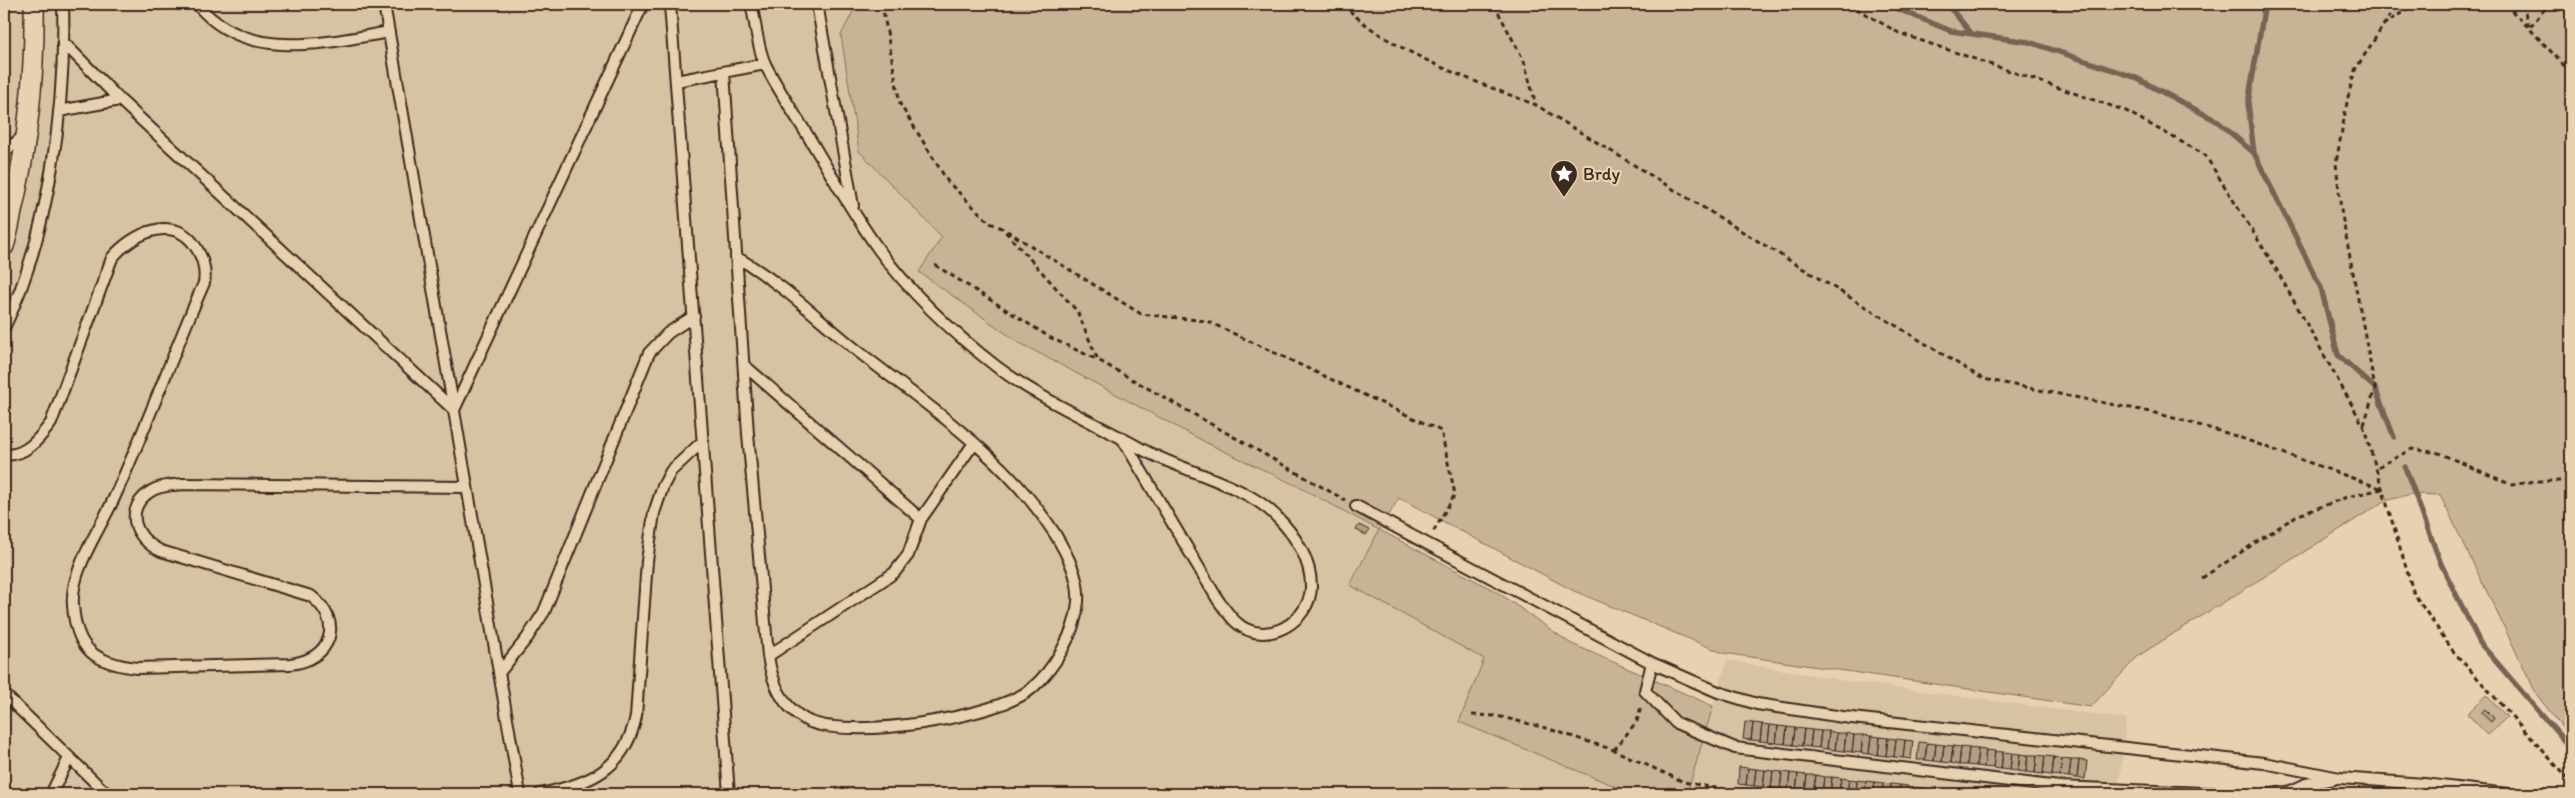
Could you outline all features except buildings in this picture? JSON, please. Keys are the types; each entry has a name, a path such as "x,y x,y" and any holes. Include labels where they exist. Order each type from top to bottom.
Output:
{"street":[{"path":"4,246 26,134 35,42 34,4"}],"lane":[{"path":"4,328 33,251 50,174 59,111 64,43 63,4"},
{"path":"197,4 215,22 244,38 260,43 277,45 334,41 389,32"},
{"path":"384,4 520,794"},
{"path":"454,410 643,4"},
{"path":"670,4 729,794"},
{"path":"751,4 765,64 854,212 901,277 932,311 963,340 999,369 1036,392 1122,438 1150,454 1244,494 1263,505 1278,518 1301,549 1311,580 1310,594 1307,602 1294,622 1281,630 1266,633 1252,632 1237,623 1218,600 1122,438"},
{"path":"817,4 854,212"},
{"path":"64,43 120,100 454,410"},
{"path":"676,81 765,64"},
{"path":"724,72 736,257 744,365 768,656 775,685 783,699 806,720 830,728 875,728 972,713 1014,700 1039,682 1058,655 1073,626 1078,602 1076,578 1061,545 1029,497 950,420 861,353 758,269 736,257"},
{"path":"59,111 120,100"},
{"path":"4,152 26,134"},
{"path":"4,455 13,455 35,444 51,423 112,258 132,239 144,233 163,228 183,233 195,245 204,265 204,283 115,496 80,567 73,588 73,605 81,638 89,651 97,659 118,666 137,668 290,664 312,659 328,640 330,620 320,604 311,596 160,551 143,540 136,529 136,514 145,497 155,489 184,484 467,487"},
{"path":"499,673 528,638 544,612 649,353 668,333 694,316"},
{"path":"744,365 921,519"},
{"path":"540,794 577,786 602,773 614,762 632,731 636,716 647,561 654,513 663,486 671,471 703,441"},
{"path":"768,656 894,573 908,555 921,519 974,443"},
{"path":"1356,506 1652,663 1718,692 1765,705 1862,720 2264,763 2340,778 2415,783 2507,794"},
{"path":"1652,663 1646,691 1676,723 1735,748 2060,787 2227,794"},
{"path":"4,694 107,794"},
{"path":"51,794 69,758"},
{"path":"2267,794 2286,793 2306,784 2340,778"}],"path":[{"path":"882,4 900,104 948,182 990,223 1002,228 1141,314 1207,321 1442,431 1455,494 1427,543"},
{"path":"1343,4 1389,40 1459,75 1536,105 1983,379 2156,413 2230,434 2383,489"},
{"path":"1496,4 1524,61 1536,105"},
{"path":"1848,4 1899,33 2126,110 2205,155 2275,267 2363,425 2378,467 2414,594 2453,651 2571,782"},
{"path":"2363,425 2375,388 2342,210 2336,163 2355,70 2397,4"},
{"path":"2381,27 2415,4"},
{"path":"2506,4 2571,72"},
{"path":"2524,4 2529,28"},
{"path":"2529,28 2550,4"},
{"path":"1002,228 1077,311 1098,360"},
{"path":"935,265 1051,338 1098,360 1356,506"},
{"path":"2378,467 2412,449 2440,453 2512,485 2534,481 2571,481"},
{"path":"2202,578 2296,516 2347,497 2383,489"},
{"path":"1614,750 1637,721 1646,691"},
{"path":"1472,715 1497,716 1546,728 1614,750 1684,782 1746,794"}],"shaded area":[{"path":"4,4 857,4 841,35 859,151 942,237 919,272 1018,342 1129,402 1380,530 1350,585 1484,659 1459,722 1634,794 4,794"},
{"path":"857,4 2571,4 2571,739 2537,695 2440,495 2411,494 2385,501 2138,656 2091,707 1723,653 1574,591 1399,498 1380,530 1497,592 1570,643 1713,706 1687,794 1634,794 1459,722 1484,659 1350,585 1379,530 1297,486 1207,443 1018,342 919,272 942,237 859,151 841,35"},
{"path":"1727,660 1846,681 2127,719 2118,794 1687,794"},
{"path":"2486,695 2507,717 2488,735 2467,714"}],"waterway":[{"path":"1886,4 1951,31 2029,42 2134,77 2217,121 2254,153 2321,288 2338,355 2375,388 2394,437"},
{"path":"1947,4 1971,33"},
{"path":"2254,153 2248,103 2265,4"},
{"path":"2405,467 2441,564 2480,643 2571,749"}],"place":[{"name":"Brdy","path":"1564,198"}]}
